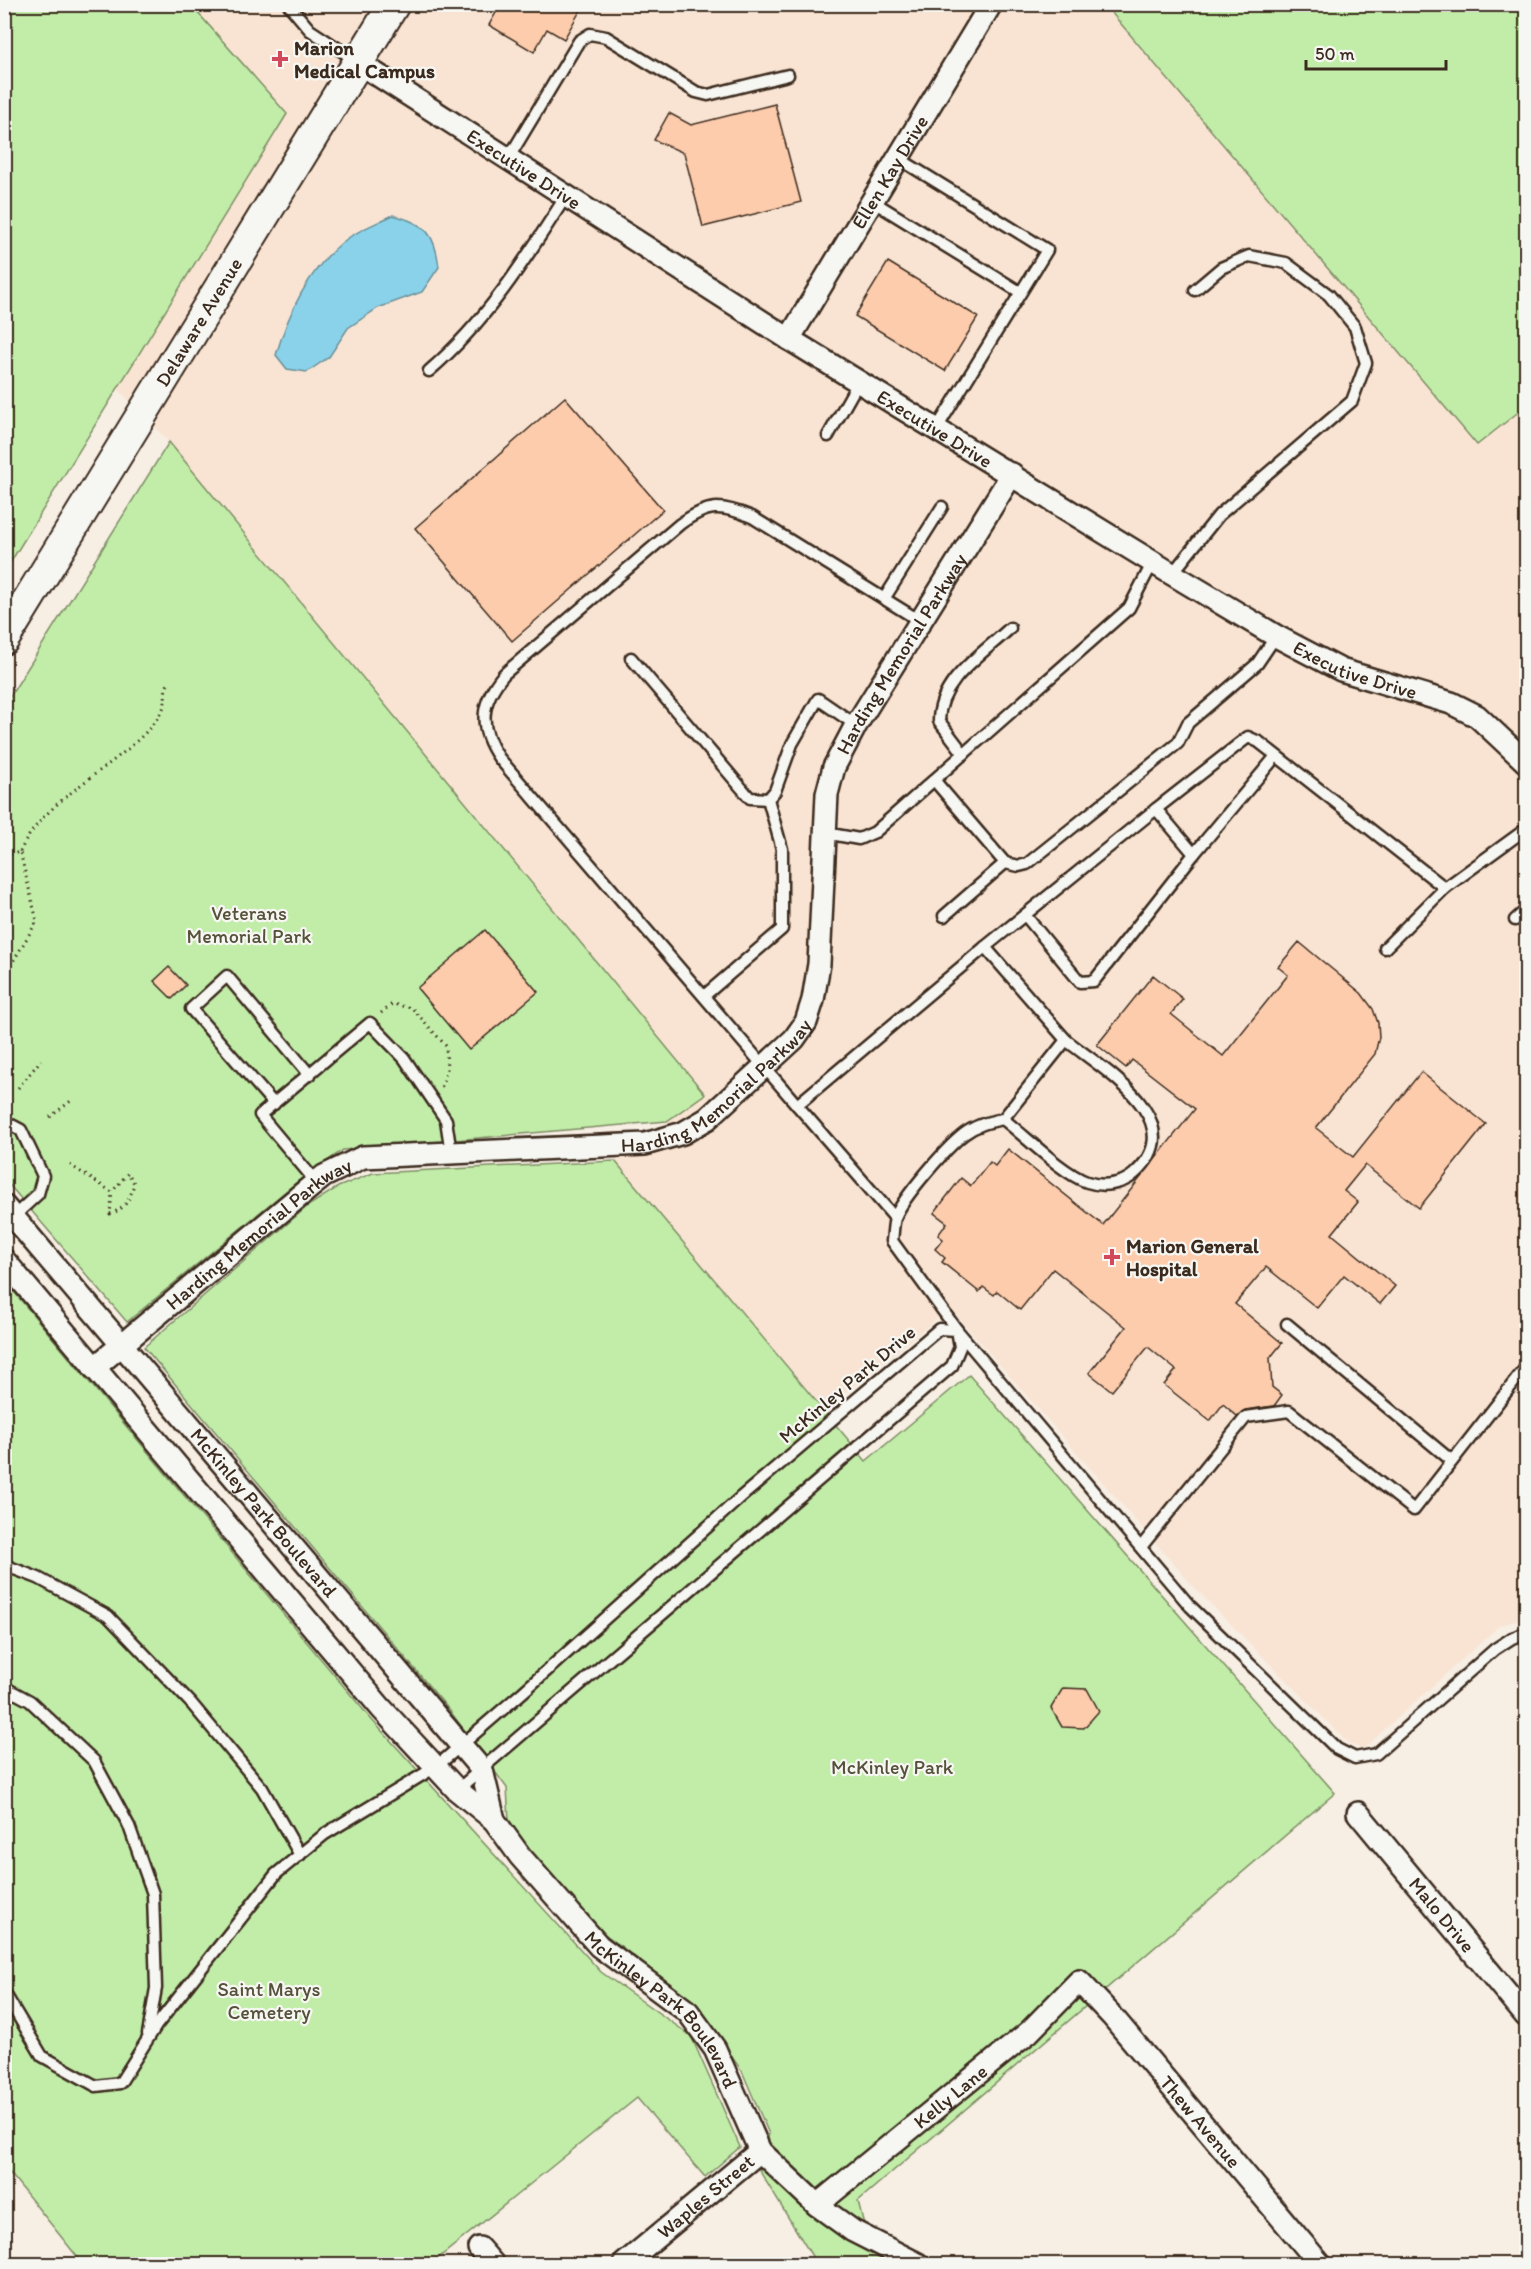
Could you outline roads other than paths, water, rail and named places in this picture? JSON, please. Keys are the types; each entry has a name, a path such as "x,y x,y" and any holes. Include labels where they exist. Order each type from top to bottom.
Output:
{"main road":[{"name":"Delaware Avenue","path":"4,639 394,4"}],"street":[{"name":"Ellen Kay Drive","path":"789,339 991,4"},
{"name":"Executive Drive","path":"359,63 789,339 1172,574 1276,636 1341,670 1451,702 1477,716 1527,762"},
{"name":"Harding Memorial Parkway","path":"94,1368 316,1182 363,1157 645,1144 666,1139 707,1119 794,1039 806,1022 813,1000 819,964 827,794 834,767 856,725 1012,474"},
{"name":"McKinley Park Boulevard","path":"8,1216 123,1343 482,1770 494,1820"},
{"name":"McKinley Park Boulevard","path":"4,1260 381,1708 457,1790 494,1820 520,1856 599,1947 688,2012 715,2049 760,2151 817,2205 853,2231 918,2265"},
{"name":"Malo Drive","path":"1358,1813 1527,2016"},
{"name":"Kelly Lane","path":"817,2205 1029,2032 1079,1981"},
{"name":"Thew Avenue","path":"1079,1981 1126,2032 1320,2265"},
{"name":"Waples Street","path":"624,2265 760,2151"},
{"path":"478,2248 493,2265"}],"lane":[{"path":"288,4 310,30 359,63"},
{"path":"508,159 579,41 590,34 606,37 696,92 708,95 788,75"},
{"path":"898,158 1047,250 937,429"},
{"path":"429,371 450,353 513,280 566,196"},
{"path":"872,201 1020,292"},
{"path":"1172,574 1219,515 1352,401 1366,363 1356,327 1329,295 1286,263 1249,256 1221,268 1195,290"},
{"path":"828,436 859,381"},
{"path":"895,1218 499,758 488,743 484,725 485,706 492,689 504,674 697,511 714,507 731,508 752,517 920,621"},
{"path":"884,599 942,507"},
{"path":"825,833 859,839 875,832 1129,608 1153,562"},
{"path":"964,754 939,721 942,697 951,683 1010,628"},
{"path":"934,780 1005,863 1019,866 1026,864 1178,744 1188,723 1257,664 1276,636"},
{"path":"631,658 750,798 768,799"},
{"path":"768,799 775,791 792,744 818,699 856,725"},
{"path":"797,1105 985,947 1156,808 1248,737 1259,742 1445,888"},
{"path":"1025,915 1080,982 1094,981 1194,854 1276,756"},
{"path":"704,996 782,929 782,849 768,799"},
{"path":"1156,808 1194,854"},
{"path":"1384,948 1445,888 1527,829"},
{"path":"944,916 1005,863"},
{"path":"1515,920 1527,910"},
{"path":"985,947 1066,1040 1144,1105 1151,1119 1154,1135 1151,1151 1143,1165 1132,1176 1117,1183 1101,1185 1086,1182 1072,1174 1003,1119"},
{"path":"274,1104 191,1009 227,976 310,1075"},
{"path":"316,1182 260,1115 370,1023 404,1059 446,1120 451,1153"},
{"path":"1066,1040 1003,1119 984,1123 962,1136 913,1191 895,1218 892,1242 957,1330 1190,1606 1337,1749 1355,1758 1376,1754 1495,1649 1512,1638 1527,1633"},
{"path":"4,1120 21,1130 43,1176 38,1194 8,1216"},
{"path":"1287,1324 1452,1461"},
{"name":"McKinley Park Drive","path":"4,1992 42,2056 96,2086 120,2083 147,2040 276,1874 325,1833 437,1766 741,1497 939,1329 957,1330"},
{"path":"457,1790 764,1524 952,1366 960,1347 957,1330"},
{"path":"1141,1547 1246,1417 1289,1411 1414,1510 1527,1367"},
{"path":"4,1565 38,1578 108,1616 191,1704 262,1788 300,1855"},
{"path":"4,1687 30,1701 94,1761 129,1826 153,1894 156,1988 147,2040"}],"water":[{"path":"393,215 421,226 435,246 439,267 422,292 378,308 348,328 329,357 307,372 287,369 276,355 294,306 312,276 335,249 348,238"}],"place":[{"name":"Marion Medical Campus","path":"280,59"},
{"name":"Marion General Hospital","path":"1112,1257"}],"park label":[{"name":"Veterans Memorial Park","path":"249,924"},
{"name":"McKinley Park","path":"892,1767"},
{"name":"Saint Marys Cemetery","path":"269,2000"}]}
